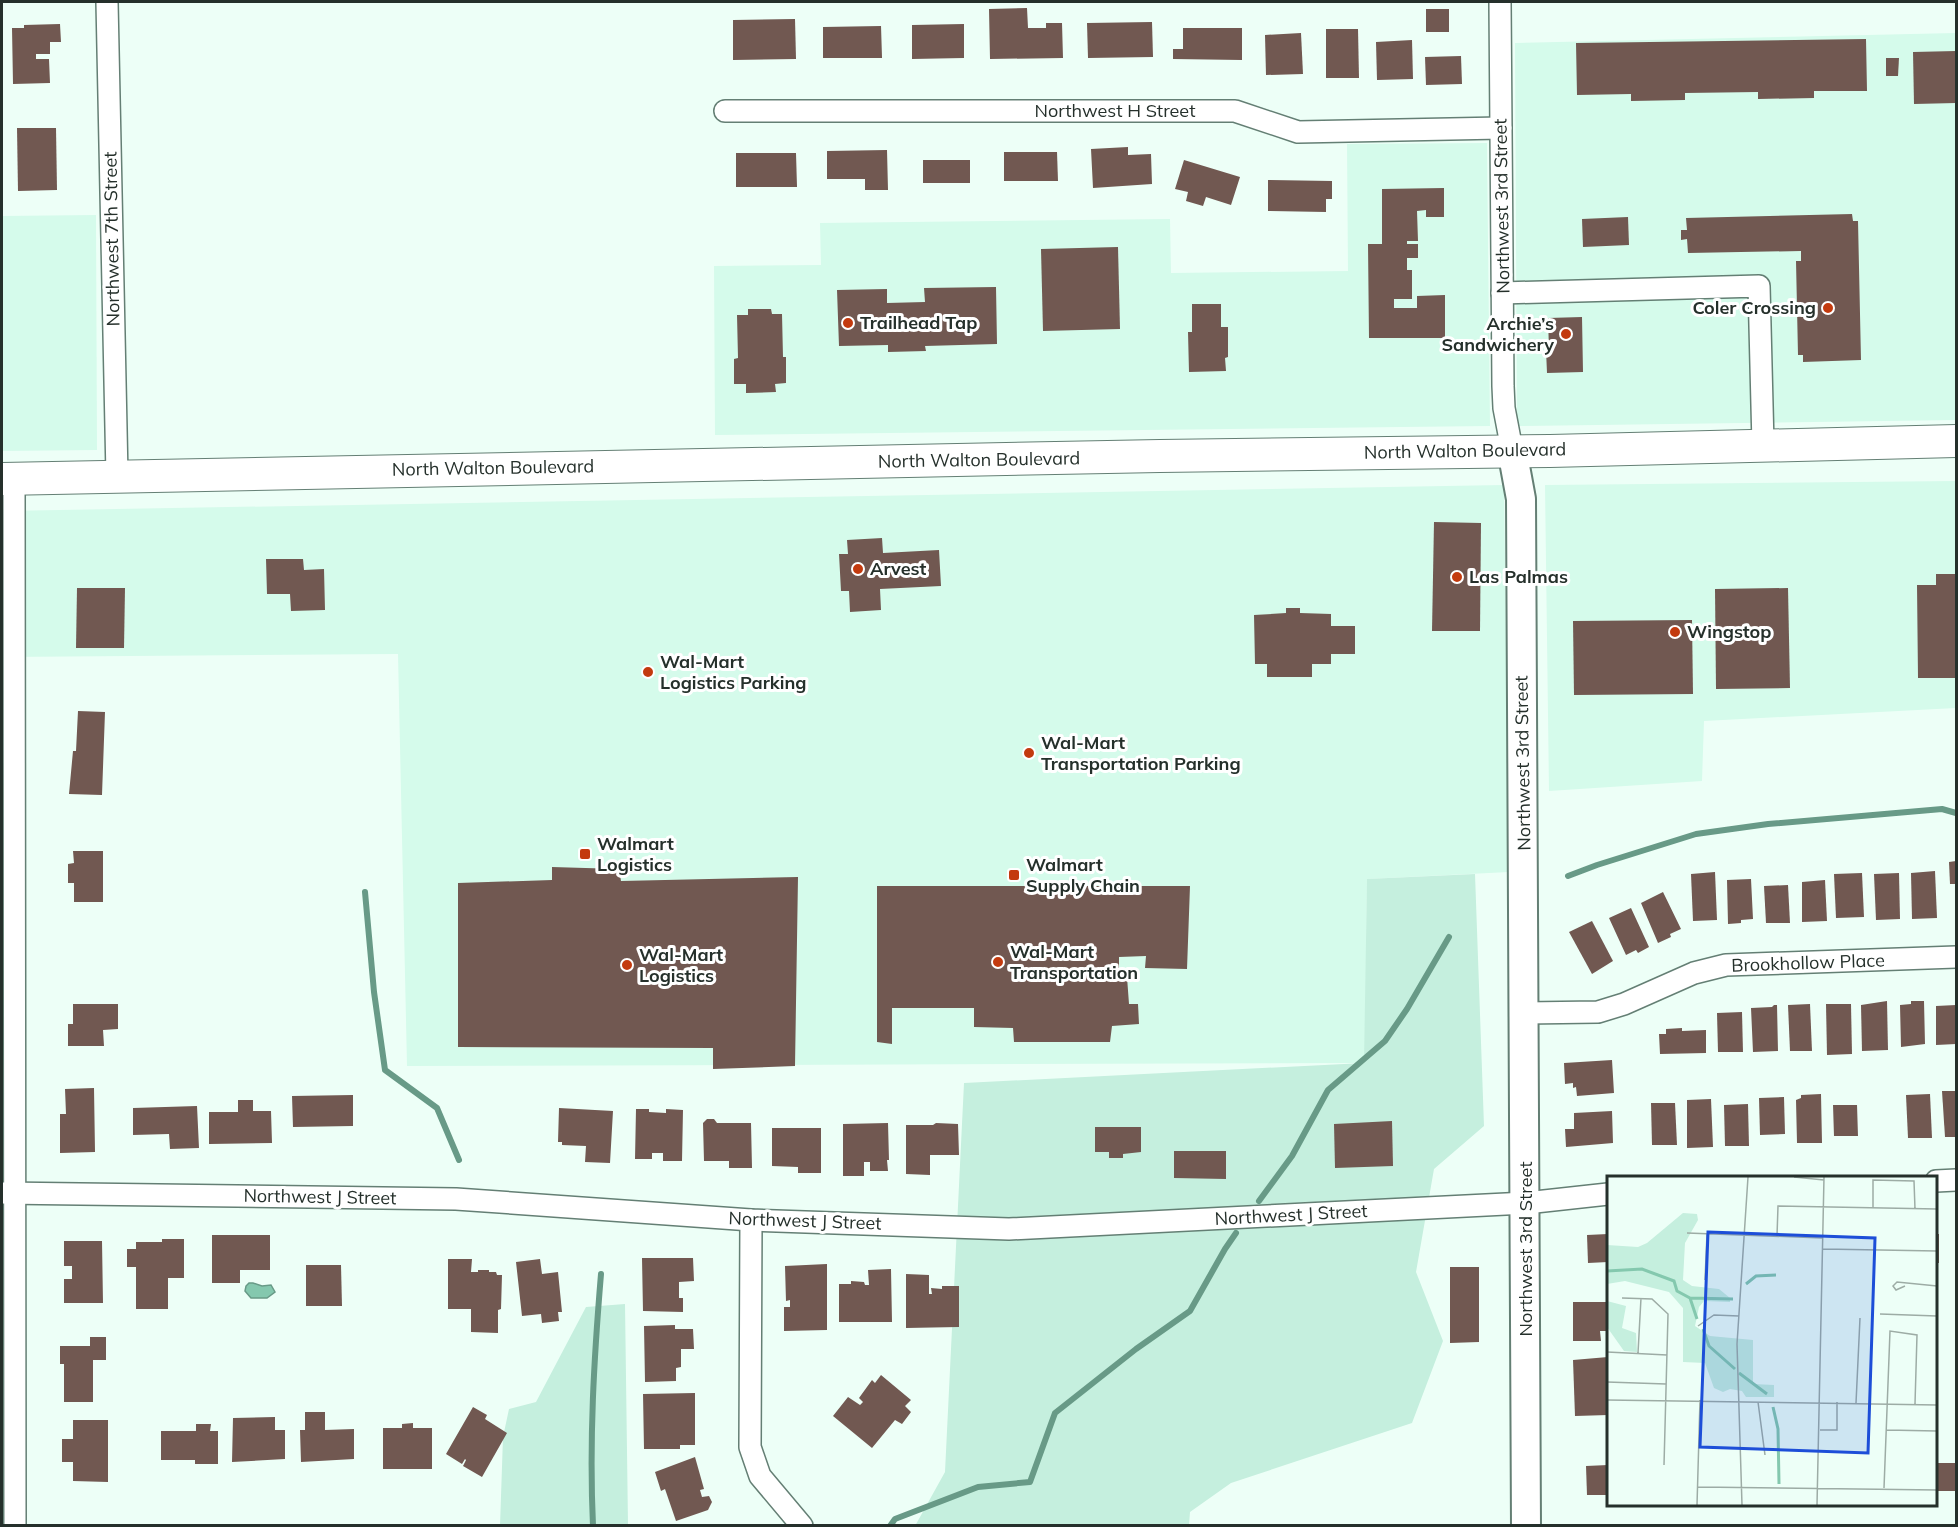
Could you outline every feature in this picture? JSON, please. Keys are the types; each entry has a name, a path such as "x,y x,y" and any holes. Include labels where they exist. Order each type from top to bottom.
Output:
{"main road":[{"name":"North Walton Boulevard","path":"8,478 1956,441"}],"street":[{"name":"Northwest 7th Street","path":"108,2 117,476"},
{"name":"Northwest 3rd Street","path":"1500,2 1504,408 1521,499 1526,1526"},
{"name":"Northwest H Street","path":"725,111 1235,111 1298,132 1501,128"},
{"path":"1502,293 1759,286 1763,445"},
{"path":"8,478 8,1193 15,1526"},
{"name":"Brookhollow Place","path":"1525,1013 1598,1012 1624,1004 1694,973 1726,965 1956,957"},
{"path":"1937,1181 1956,1180"},
{"name":"Northwest J Street","path":"8,1193 456,1199 751,1220 1009,1229 1526,1203 1607,1194"},
{"path":"751,1220 750,1447 760,1476 802,1526"}],"shaded area":[{"path":"1956,33 1956,420 1517,426 1515,43"},
{"path":"1487,143 1490,426 715,435 714,266 821,265 820,223 1170,219 1171,273 1348,271 1347,144"},
{"path":"96,215 97,450 2,451 2,216"},
{"path":"1956,481 1956,708 1704,721 1702,781 1549,791 1545,485"},
{"path":"1504,485 1509,872 1367,879 1365,1063 407,1066 398,654 5,657 5,888 2,888 2,511"},
{"path":"1475,874 1484,1126 1434,1169 1416,1272 1443,1341 1412,1423 1231,1483 1190,1512 1189,1525 915,1526 945,1472 964,1083 1364,1063 1367,879"},
{"path":"249,1283 262,1286 271,1285 275,1292 267,1298 251,1298 245,1291"},
{"path":"625,1304 628,1525 500,1526 503,1437 509,1409 536,1402 586,1307"}],"building":[{"path":"1027,8 1028,28 1046,28 1046,23 1062,23 1063,58 990,59 989,9"},
{"path":"1426,9 1449,9 1449,32 1426,32"},
{"path":"795,19 796,59 733,60 733,20"},
{"path":"1152,22 1153,57 1088,58 1087,23"},
{"path":"60,24 61,42 50,42 50,54 36,54 36,59 49,59 50,83 13,84 12,28 24,28 24,25"},
{"path":"964,24 964,58 912,59 912,25"},
{"path":"881,26 882,58 823,58 823,27"},
{"path":"1183,28 1242,28 1242,60 1173,59 1173,49 1183,49"},
{"path":"1326,29 1358,29 1359,78 1326,78"},
{"path":"1301,33 1303,74 1266,75 1265,35"},
{"path":"1866,39 1867,91 1814,91 1814,98 1758,99 1758,92 1685,93 1685,100 1631,101 1631,94 1577,95 1576,43"},
{"path":"1412,40 1413,79 1377,80 1376,42"},
{"path":"1956,51 1956,103 1914,104 1913,52"},
{"path":"1461,56 1462,84 1426,85 1425,57"},
{"path":"1886,58 1899,58 1898,76 1886,76"},
{"path":"17,128 56,128 57,190 18,191"},
{"path":"1128,147 1128,155 1151,154 1152,184 1093,188 1091,149"},
{"path":"887,150 888,190 865,190 865,179 827,179 827,151"},
{"path":"1004,152 1057,152 1058,181 1004,181"},
{"path":"736,153 796,153 797,187 736,187"},
{"path":"923,160 970,160 970,183 923,183"},
{"path":"1184,160 1240,177 1231,205 1206,197 1203,206 1186,201 1188,192 1175,189"},
{"path":"1268,180 1332,181 1332,199 1326,199 1326,212 1268,211"},
{"path":"1444,188 1444,217 1426,217 1426,210 1417,211 1418,241 1407,241 1407,244 1418,244 1418,258 1407,258 1407,270 1412,270 1412,299 1394,299 1394,308 1417,308 1417,296 1445,295 1445,338 1369,338 1368,244 1382,244 1382,189"},
{"name":"Coler Crossing","path":"1852,214 1853,221 1858,221 1861,360 1803,362 1803,355 1798,355 1796,261 1801,261 1801,251 1688,253 1687,239 1681,240 1681,230 1687,230 1686,218"},
{"path":"1628,217 1629,245 1583,247 1582,219"},
{"path":"1118,247 1120,329 1043,331 1041,249"},
{"path":"996,287 997,344 925,346 926,351 888,352 888,345 839,346 837,290 887,289 887,303 925,302 924,288"},
{"path":"1192,304 1221,304 1221,327 1228,327 1226,371 1189,372 1188,332 1192,332"},
{"path":"748,309 771,309 772,314 782,314 786,383 775,384 776,392 746,393 746,384 734,384 734,359 738,358 737,315 748,315"},
{"name":"Archie’s Sandwichery","path":"1582,317 1583,372 1547,373 1548,318"},
{"name":"Las Palmas","path":"1434,522 1481,523 1480,631 1432,631"},
{"path":"882,538 883,553 939,550 941,586 880,589 881,610 850,612 849,591 841,591 839,554 848,554 847,540"},
{"path":"266,559 303,559 304,570 324,569 325,610 291,611 290,594 267,594"},
{"path":"1936,574 1956,574 1956,678 1918,678 1917,585 1936,585"},
{"path":"77,588 125,588 124,648 76,648"},
{"path":"1788,588 1790,688 1716,689 1715,589"},
{"path":"1286,608 1300,608 1300,613 1331,614 1331,626 1355,626 1355,654 1331,654 1331,664 1312,664 1312,677 1267,677 1267,664 1255,664 1254,615 1286,613"},
{"path":"1692,620 1693,694 1574,695 1573,621"},
{"path":"78,711 105,712 102,795 69,794 73,751 76,751"},
{"path":"73,851 103,851 103,902 74,902 74,883 68,883 68,864 74,863"},
{"path":"1956,861 1956,884 1950,884 1949,862"},
{"name":"Wal-Mart Logistics","path":"552,867 619,869 621,881 798,877 795,1066 713,1069 713,1048 458,1047 458,883 552,880"},
{"path":"1935,871 1937,918 1912,919 1911,873"},
{"path":"1715,872 1717,920 1693,921 1691,874"},
{"path":"1862,873 1864,917 1836,918 1834,874"},
{"path":"1899,873 1900,919 1876,920 1874,874"},
{"path":"1751,879 1753,919 1728,924 1727,880"},
{"path":"1825,880 1827,921 1802,922 1802,882"},
{"path":"1788,885 1790,923 1766,923 1764,886"},
{"name":"Wal-Mart Transportation","path":"877,886 1190,886 1187,969 1145,968 1146,956 1119,957 1119,979 1127,977 1129,1004 1138,1004 1139,1024 1112,1026 1110,1042 1014,1042 1013,1028 974,1027 974,1008 892,1008 892,1044 877,1042"},
{"path":"1663,892 1681,929 1658,943 1641,903"},
{"path":"1631,908 1649,947 1638,953 1636,950 1626,955 1609,918"},
{"path":"1592,921 1613,961 1592,974 1569,932"},
{"path":"1887,1001 1888,1050 1862,1051 1861,1005"},
{"path":"1911,1001 1924,1001 1925,1044 1901,1047 1900,1005 1911,1004"},
{"path":"73,1004 118,1004 118,1029 103,1030 104,1046 68,1046 68,1024 73,1024"},
{"path":"1810,1004 1812,1051 1790,1051 1788,1005"},
{"path":"1826,1004 1851,1004 1852,1054 1827,1055"},
{"path":"1777,1005 1778,1051 1753,1052 1751,1008"},
{"path":"1956,1005 1956,1044 1936,1045 1936,1006"},
{"path":"1742,1012 1743,1052 1718,1052 1717,1013"},
{"path":"1682,1028 1682,1031 1706,1030 1706,1053 1660,1054 1659,1034 1666,1034 1666,1029"},
{"path":"1612,1060 1614,1093 1577,1096 1573,1083 1565,1084 1564,1063"},
{"path":"94,1088 95,1152 60,1153 60,1114 66,1114 65,1089"},
{"path":"1942,1091 1956,1091 1956,1137 1945,1137"},
{"path":"1821,1094 1822,1143 1797,1143 1796,1100 1801,1098 1801,1095"},
{"path":"1930,1094 1932,1138 1908,1138 1906,1095"},
{"path":"353,1095 353,1126 293,1127 292,1096"},
{"path":"1784,1097 1785,1134 1760,1135 1759,1098"},
{"path":"1711,1099 1713,1147 1687,1148 1687,1100"},
{"path":"238,1100 253,1100 253,1111 271,1111 272,1143 209,1144 209,1112 238,1112"},
{"path":"1651,1103 1675,1103 1677,1145 1652,1145"},
{"path":"1748,1104 1749,1146 1725,1146 1724,1105"},
{"path":"1833,1105 1857,1105 1858,1136 1834,1136"},
{"path":"197,1106 199,1148 170,1149 169,1134 133,1135 133,1108"},
{"path":"559,1108 613,1111 610,1163 585,1162 586,1146 562,1145 562,1142 558,1142"},
{"path":"636,1109 666,1113 666,1109 683,1110 682,1161 663,1161 663,1153 652,1153 652,1159 635,1159"},
{"path":"1612,1111 1613,1143 1566,1147 1565,1129 1574,1129 1574,1113"},
{"path":"707,1119 714,1119 717,1123 751,1123 752,1168 729,1168 729,1161 704,1161 703,1123"},
{"path":"1392,1121 1393,1166 1335,1168 1334,1124"},
{"path":"888,1123 888,1171 870,1171 870,1162 864,1162 864,1176 843,1176 843,1124"},
{"path":"958,1124 959,1155 930,1155 930,1175 906,1174 906,1125"},
{"path":"1095,1127 1141,1127 1141,1152 1123,1154 1123,1158 1109,1158 1109,1152 1095,1152"},
{"path":"772,1128 821,1128 821,1173 798,1173 798,1167 772,1166"},
{"path":"1174,1151 1226,1151 1226,1179 1174,1178"},
{"path":"1607,1234 1607,1262 1588,1263 1587,1235"},
{"path":"1937,1234 1939,1234 1939,1263 1937,1263"},
{"path":"212,1235 270,1235 270,1270 240,1270 240,1283 212,1283"},
{"path":"162,1239 184,1239 184,1278 168,1278 168,1309 136,1309 136,1267 127,1267 127,1249 136,1249 136,1242 162,1242"},
{"path":"64,1241 102,1241 103,1303 64,1303 64,1279 72,1279 72,1266 64,1266"},
{"path":"642,1258 693,1258 694,1281 679,1282 679,1298 683,1298 683,1312 643,1311"},
{"path":"448,1259 472,1259 471,1272 489,1270 489,1272 502,1275 498,1333 471,1332 471,1309 448,1309"},
{"path":"540,1259 542,1274 558,1272 562,1312 558,1312 559,1321 542,1323 541,1314 522,1316 516,1262"},
{"path":"827,1264 827,1330 784,1331 784,1307 790,1307 790,1300 786,1301 785,1266"},
{"path":"306,1265 341,1265 342,1306 306,1306"},
{"path":"1450,1267 1479,1267 1479,1342 1450,1343"},
{"path":"891,1269 892,1322 839,1322 839,1284 851,1284 851,1281 864,1282 865,1285 869,1285 868,1270"},
{"path":"906,1274 929,1275 929,1294 932,1294 931,1288 959,1286 959,1327 906,1328"},
{"path":"1573,1302 1607,1302 1607,1331 1600,1331 1601,1341 1573,1341"},
{"path":"675,1325 675,1329 693,1329 694,1349 681,1349 681,1367 676,1368 676,1381 645,1382 644,1326"},
{"path":"90,1337 106,1337 106,1360 93,1360 93,1402 64,1402 64,1364 60,1364 60,1346 90,1346"},
{"path":"1607,1357 1607,1415 1575,1416 1573,1360"},
{"path":"881,1375 911,1400 905,1406 911,1412 902,1424 895,1420 872,1448 833,1416 848,1397 860,1405 863,1402 859,1398 872,1380 875,1383"},
{"path":"695,1393 695,1445 680,1445 680,1449 644,1449 643,1394"},
{"path":"473,1407 487,1415 485,1419 507,1433 482,1477 463,1466 465,1459 462,1464 446,1454"},
{"path":"305,1412 325,1412 325,1430 354,1429 354,1459 301,1462 300,1430 305,1430"},
{"path":"275,1417 275,1430 285,1430 285,1459 232,1462 233,1418"},
{"path":"73,1420 108,1420 108,1482 73,1481 73,1462 62,1462 62,1439 73,1439"},
{"path":"413,1423 413,1428 432,1428 432,1469 383,1469 383,1428 402,1428 402,1424"},
{"path":"196,1424 211,1424 210,1431 218,1431 218,1464 195,1464 195,1460 161,1460 161,1431 196,1431"},
{"path":"695,1457 704,1489 700,1490 702,1497 709,1496 712,1502 708,1510 676,1521 665,1489 661,1491 655,1472"},
{"path":"1937,1463 1956,1463 1956,1491 1937,1491"},
{"path":"1607,1465 1607,1495 1587,1495 1586,1466"}],"waterway":[{"path":"1568,876 1696,834 1768,824 1942,809 1956,813"},
{"path":"365,892 374,992 385,1070 437,1108 459,1160"},
{"path":"1259,1201 1292,1156 1328,1090 1385,1041 1407,1009 1449,937"},
{"path":"890,1526 895,1519 978,1487 1030,1482 1055,1413 1136,1349 1190,1311 1236,1233"},
{"path":"593,1526 593,1400 601,1274"}],"place":[{"name":"Coler Crossing","path":"1828,308"},
{"name":"Trailhead Tap","path":"848,323"},
{"name":"Archie’s Sandwichery","path":"1566,334"},
{"name":"Arvest","path":"858,569"},
{"name":"Las Palmas","path":"1457,577"},
{"name":"Wingstop","path":"1675,632"},
{"name":"Wal-Mart Logistics Parking","path":"648,672"},
{"name":"Wal-Mart Transportation Parking","path":"1029,753"},
{"name":"Walmart Logistics","path":"585,854"},
{"name":"Walmart Supply Chain","path":"1014,875"},
{"name":"Wal-Mart Transportation","path":"998,962"},
{"name":"Wal-Mart Logistics","path":"627,965"}]}
